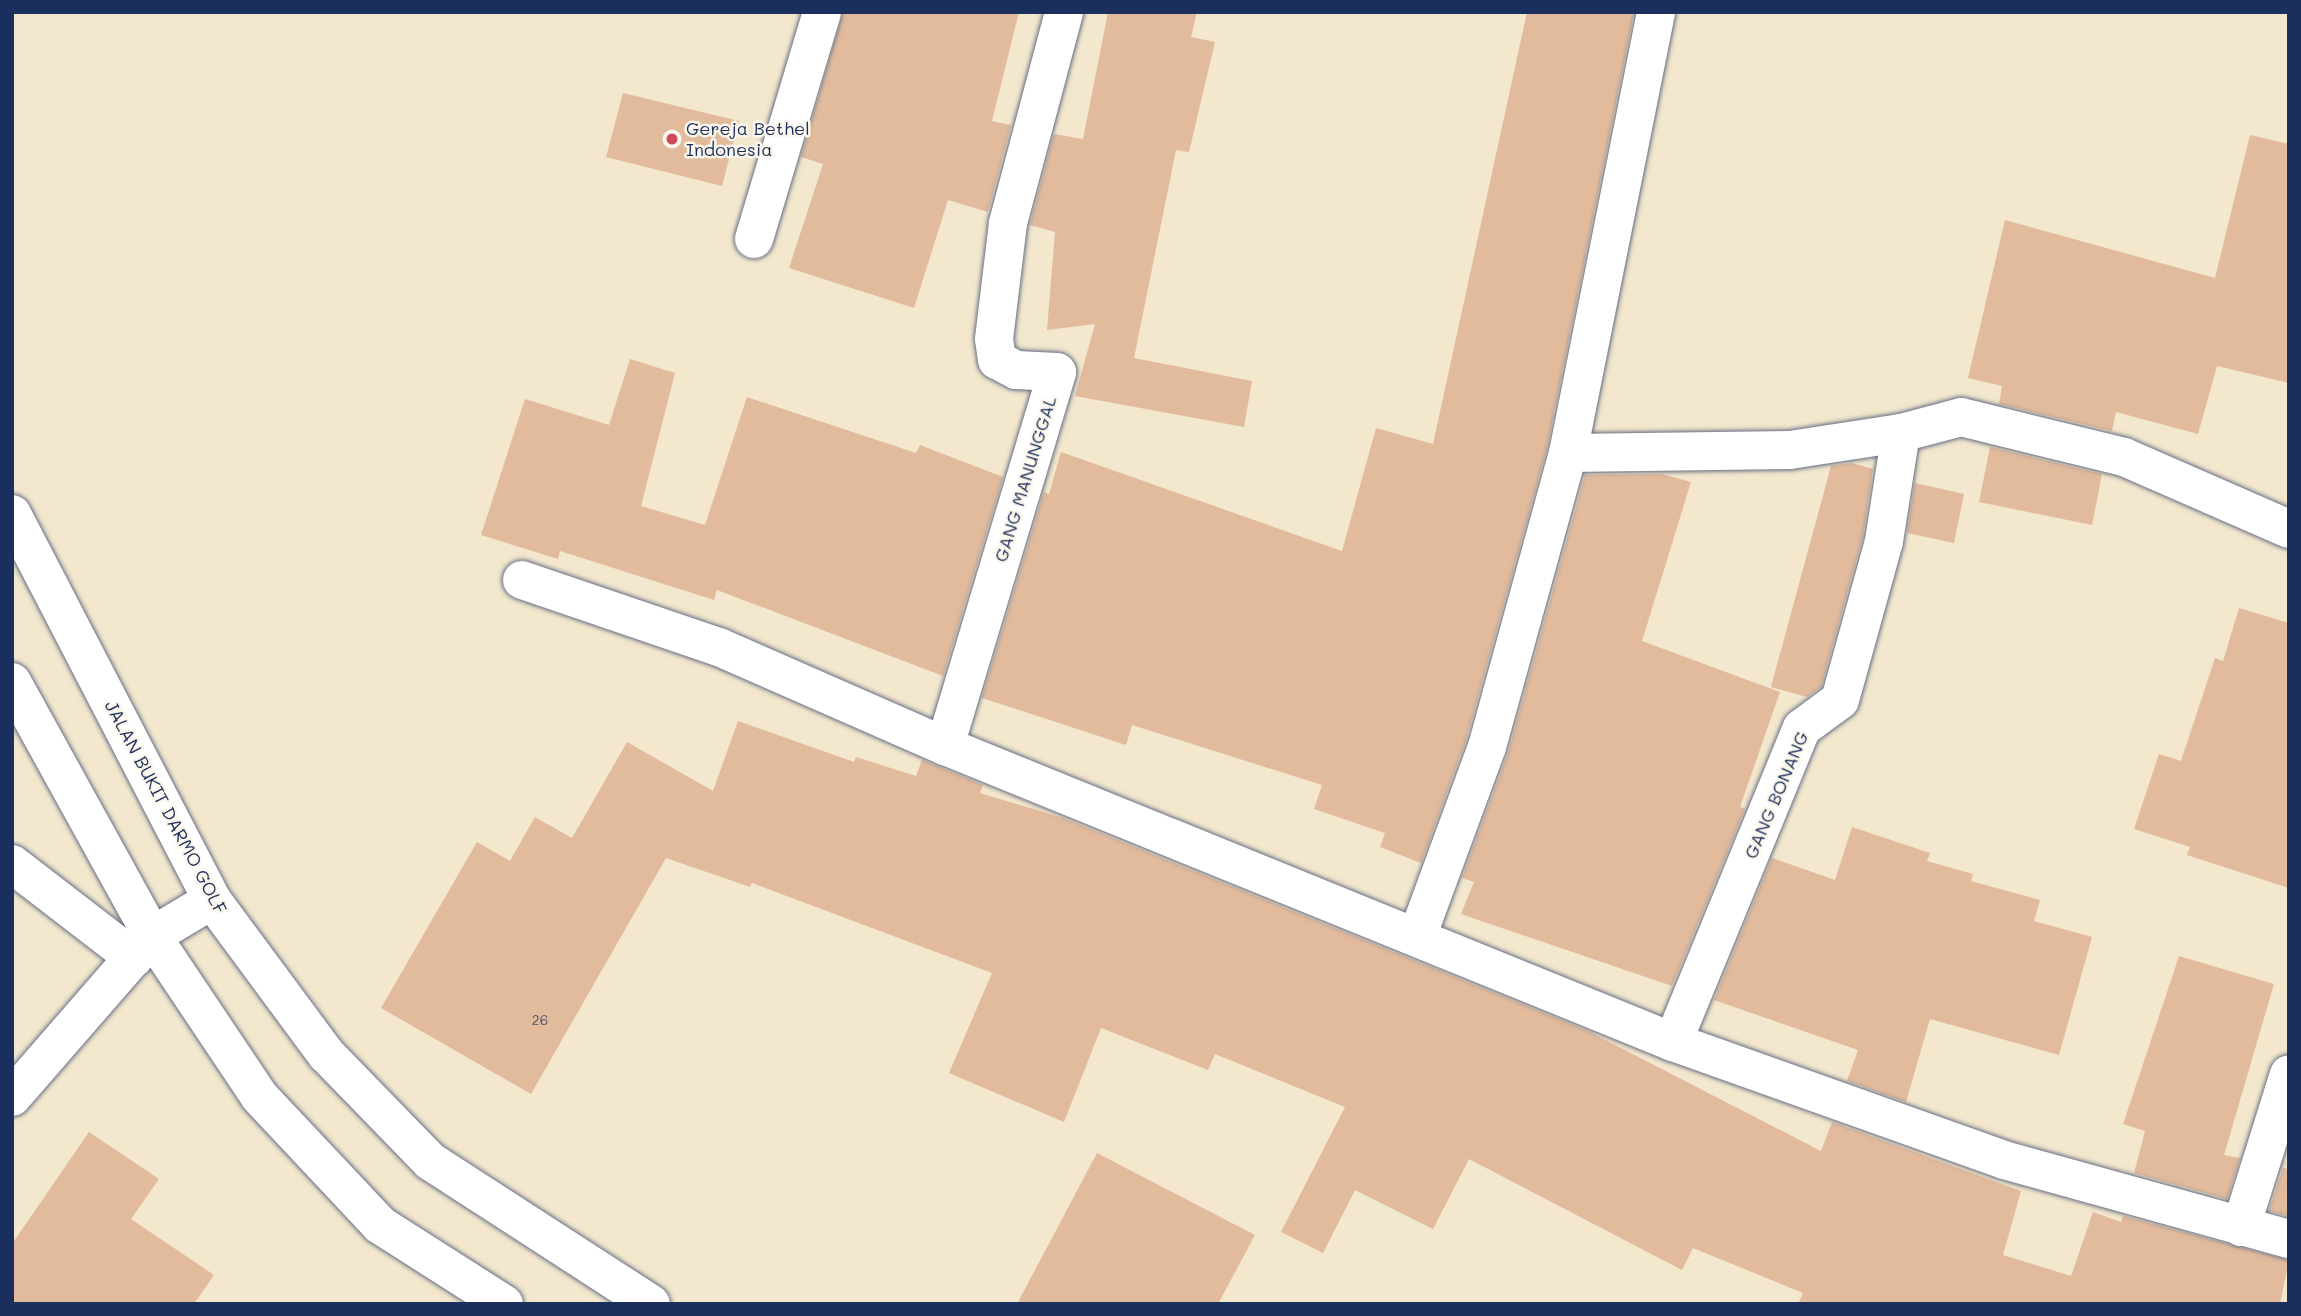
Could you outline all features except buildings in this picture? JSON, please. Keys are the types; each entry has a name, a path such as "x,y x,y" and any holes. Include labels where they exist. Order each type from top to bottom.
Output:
{"street":[{"path":"754,239 822,12"},
{"name":"GANG MANUNGGAL","path":"945,746 1057,372 1016,370 997,360 994,339 1008,223 1064,12"},
{"path":"1417,937 1487,747 1568,453 1656,12"},
{"path":"1568,453 1790,450 1900,433 1961,417 2124,457 2289,529"},
{"name":"GANG BONANG","path":"1673,1042 1802,728 1840,700 1884,541 1900,433"},
{"name":"JALAN BUKIT DARMO GOLF","path":"12,514 212,900 326,1054 430,1161 651,1304"},
{"path":"522,580 719,647 945,746 1673,1042 2004,1160 2289,1239"},
{"path":"12,682 143,947 259,1096 380,1225 504,1304"},
{"path":"12,864 143,947"},
{"path":"12,1097 143,947 212,900"},
{"path":"2241,1227 2289,1074"}],"place":[{"name":"Gereja Bethel Indonesia","path":"672,139"}]}
